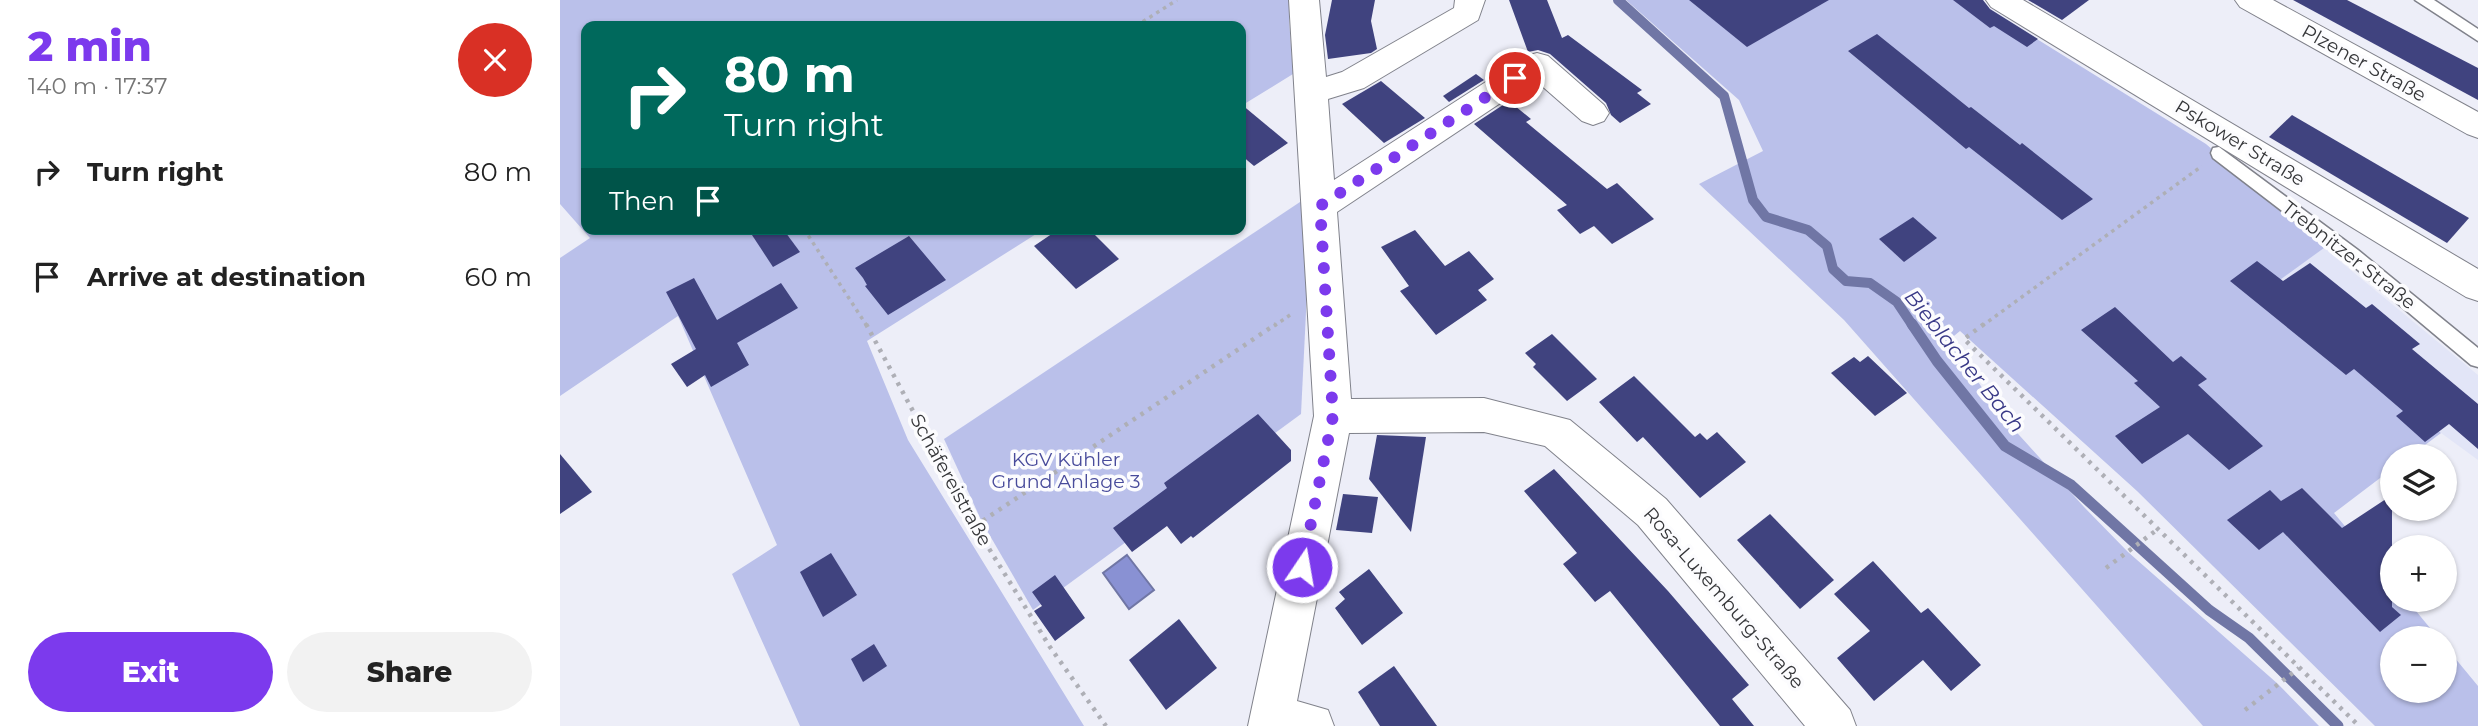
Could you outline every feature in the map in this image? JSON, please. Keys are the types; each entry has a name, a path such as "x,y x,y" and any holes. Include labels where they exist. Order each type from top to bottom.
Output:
{"street":[{"path":"1284,723 1333,416 1304,0"},
{"path":"1312,90 1334,87 1353,80 1468,13 1470,0"},
{"name":"Pskower Straße","path":"2001,0 2478,287"},
{"name":"Plzener Straße","path":"2250,0 2478,126"},
{"path":"1320,206 1537,64 1593,113"},
{"name":"Rosa-Luxemburg-Straße","path":"1333,416 1484,415 1556,432 1652,512 1834,726"}],"lane":[{"path":"2423,0 2478,36"},
{"name":"Trebnitzer Straße","path":"2219,153 2352,255 2478,359"}],"path":[{"path":"1144,21 1177,0"},
{"path":"2219,153 1964,339 2297,670 2359,726"},
{"name":"Schäfereistraße","path":"807,235 880,346 975,526 1050,646 1106,726"},
{"path":"975,526 1287,316 1326,311"},
{"path":"2106,568 2158,529"},
{"path":"2245,710 2297,670"}],"shaded area":[{"path":"2324,248 2478,375 2478,460 2441,433 2270,286"},
{"path":"1127,555 1154,590 1129,609 1103,573"}],"green space":[{"path":"560,0 1296,0 1289,19 1293,74 1246,103 1246,21 581,21 581,228 560,204"},
{"path":"1626,0 1974,0 2206,144 2324,248 2270,287 2441,433 2426,444 2380,444 2380,478 2334,513 2380,569 2380,612 2417,612 2428,626 2380,626 2380,703 2457,703 2457,661 2478,686 2478,726 2375,726 2137,491 1960,331 1949,340 2001,415 2084,507 2128,552 2278,684 2319,726 2203,726 1844,320 1699,184 1763,151 1739,100"},
{"name":"KGV Kühler Grund Anlage 3","path":"1306,198 1306,312 1301,414 1033,610 982,522 944,439"},
{"path":"587,235 1035,235 867,341 908,440 1084,726 800,726 732,574 777,545 678,316 560,396 560,258 590,238"}],"building":[{"path":"1332,0 1375,0 1371,21 1377,49 1371,53 1328,59 1325,35"},
{"path":"1509,0 1547,0 1562,38 1568,35 1642,90 1637,93 1651,104 1620,123 1611,115 1606,103 1550,54 1538,50 1528,52"},
{"path":"1689,0 1829,0 1747,47"},
{"path":"1953,0 1983,0 1990,9 2038,39 2027,47 1994,26 1990,28"},
{"path":"2028,0 2089,0 2062,20"},
{"path":"2293,0 2347,0 2478,68 2478,100"},
{"path":"1877,34 1969,108 2020,145 2022,143 2093,199 2062,220 1969,147 1966,149 1848,51"},
{"path":"1476,74 1484,80 1449,102 1443,96"},
{"path":"1381,81 1425,118 1384,143 1342,104"},
{"path":"1509,101 1531,119 1526,122 1607,189 1617,183 1654,219 1612,244 1594,226 1580,234 1557,210 1567,205 1474,124"},
{"path":"1246,108 1288,143 1254,166 1246,159"},
{"path":"2292,115 2469,218 2447,243 2269,137"},
{"path":"1913,217 1937,238 1904,262 1879,239"},
{"path":"1415,230 1445,266 1469,251 1494,279 1478,290 1487,300 1436,335 1400,291 1409,286 1381,247"},
{"path":"752,235 787,235 800,252 773,267"},
{"path":"1050,235 1095,235 1119,259 1076,289 1034,246"},
{"path":"909,236 946,280 888,315 865,286 867,285 855,268"},
{"path":"2257,261 2283,281 2310,263 2366,308 2372,304 2420,344 2412,349 2478,404 2478,449 2449,424 2425,442 2396,416 2403,411 2354,369 2346,375 2230,281"},
{"path":"694,278 717,320 781,283 798,308 737,343 749,365 711,387 705,375 687,387 671,364 696,349 666,292"},
{"path":"2115,307 2173,362 2181,356 2207,379 2198,385 2263,446 2229,470 2188,434 2142,464 2115,436 2160,407 2134,383 2138,381 2081,330"},
{"path":"1552,334 1597,379 1567,401 1533,367 1536,364 1525,353"},
{"path":"1868,356 1907,393 1875,416 1831,373 1854,357 1860,362"},
{"path":"1634,376 1695,437 1700,433 1707,440 1717,432 1746,462 1700,498 1643,437 1637,442 1599,402"},
{"path":"1258,414 1291,450 1291,461 1193,538 1191,536 1181,544 1167,526 1132,552 1113,528 1167,488 1164,483"},
{"path":"1377,435 1426,437 1411,532 1369,479"},
{"path":"560,454 592,492 560,514"},
{"path":"1554,469 1668,591 1749,685 1732,699 1754,726 1720,726 1610,591 1595,602 1563,564 1577,553 1524,491"},
{"path":"2302,488 2342,528 2380,503 2380,521 2392,521 2392,535 2380,535 2380,612 2398,612 2401,615 2387,626 2380,626 2380,632 2283,532 2259,550 2227,520 2270,490 2281,501"},
{"path":"1343,494 1378,497 1372,533 1336,530"},
{"path":"1770,514 1834,580 1800,609 1737,540"},
{"path":"831,553 857,595 823,617 800,572"},
{"path":"1873,561 1921,613 1928,608 1981,665 1951,691 1923,660 1874,701 1837,658 1870,631 1834,594"},
{"path":"1369,569 1403,613 1362,645 1335,608 1345,599 1339,592"},
{"path":"1055,575 1085,618 1055,641 1034,611 1042,606 1032,592"},
{"path":"1179,619 1217,668 1166,710 1129,660"},
{"path":"874,644 887,666 863,682 851,659"},
{"path":"1394,666 1437,726 1380,726 1358,692"}],"waterway":[{"name":"Bieblacher Bach","path":"1618,0 1724,96 1753,200 1766,217 1808,230 1827,246 1833,269 1846,281 1870,283 1897,302 1913,326"},
{"name":"Bieblacher Bach","path":"1912,324 1937,361 2005,446 2071,485 2209,610 2249,638 2338,726"}],"route":[{"path":"1302,567 1333,416 1320,206 1515,78"}]}
